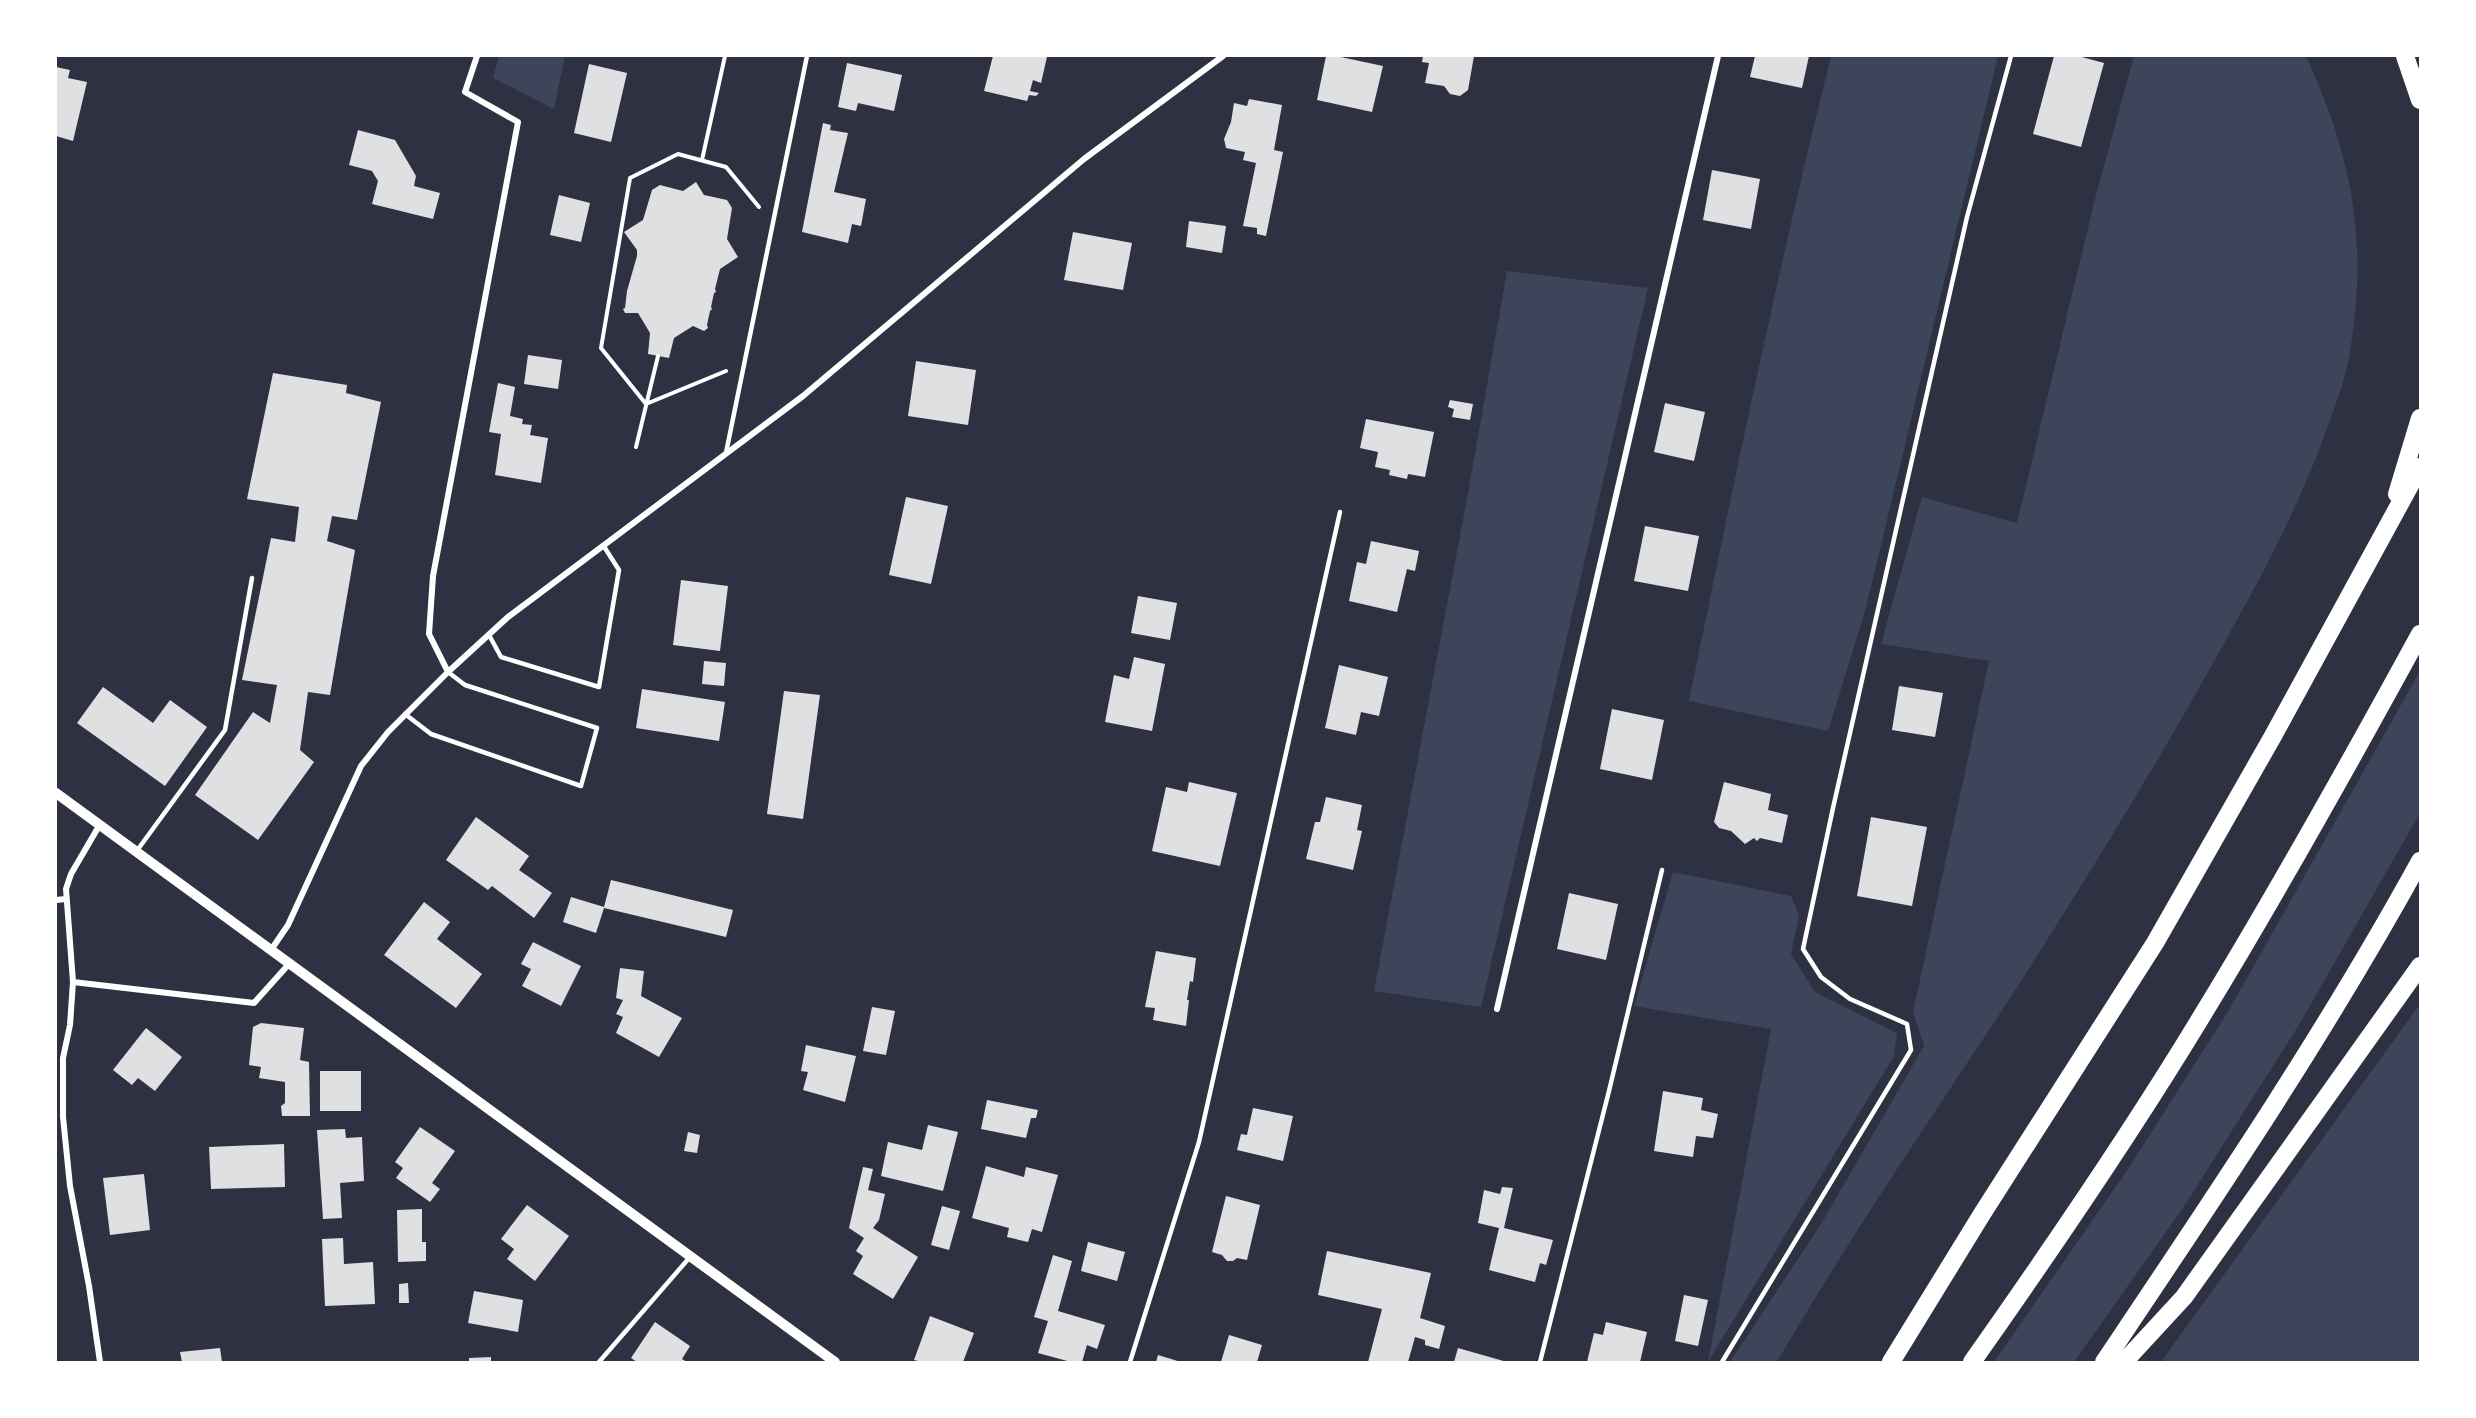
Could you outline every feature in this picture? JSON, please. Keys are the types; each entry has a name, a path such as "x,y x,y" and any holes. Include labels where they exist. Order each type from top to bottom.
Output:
{"highway":[{"path":"2405,56 2421,100"},
{"path":"2385,534 2421,418"},
{"path":"1891,1362 1982,1214 2155,943 2421,467"},
{"path":"1972,1362 2061,1234 2199,1021 2316,823 2421,634"},
{"path":"2104,1362 2264,1123 2421,861"},
{"path":"2124,1362 2184,1297 2421,966"}],"street":[{"path":"448,672 429,634 433,576 518,122 465,92 477,56"},
{"path":"271,950 288,925 361,766 405,714 448,672 508,617 803,396 1084,159 1223,56"},
{"path":"1497,1009 1718,56"},
{"path":"56,793 835,1362"},
{"path":"99,826 70,874 66,899 74,982 70,1025 63,1058 63,1117 70,1186 90,1286 100,1362"},
{"path":"56,900 66,899"},
{"path":"74,982 254,1003 289,964"},
{"path":"56,1118 63,1117"}],"lane":[{"path":"725,456 807,56"},
{"path":"1722,1362 1911,1050 1907,1023 1850,999 1821,977 1803,949 1967,217 2011,56"},
{"path":"1130,1362 1199,1142 1340,512"},
{"path":"489,635 501,657 599,687 619,570 603,544"},
{"path":"136,852 225,730 252,578"},
{"path":"405,714 431,734 581,786 597,728 465,684 448,672"},
{"path":"1540,1362 1662,870"},
{"path":"599,1362 690,1257"}],"path":[{"path":"702,160 725,56"},
{"path":"646,404 601,348 630,177 678,154 726,166 772,224"},
{"path":"636,447 658,356"},
{"path":"646,404 743,364"}],"shaded area":[{"path":"499,56 565,56 554,109 493,78"},
{"path":"1831,56 1998,56 1866,608 1828,731 1689,701 1757,377"},
{"path":"2134,56 2306,56 2322,94 2346,167 2357,239 2355,316 2342,387 2302,491 2233,627 2120,823 2016,989 1864,1220 1777,1362 1730,1362 1821,1224 1924,1046 1913,1012 1989,661 1881,644 1922,497 2017,523 2095,199"},
{"path":"1507,271 1648,288 1481,1007 1374,991 1467,499"},
{"path":"2420,671 2420,813 2299,1025 2183,1208 2074,1362 1994,1362 2128,1169 2229,1010"},
{"path":"1673,872 1791,896 1799,915 1791,954 1815,992 1897,1033 1894,1056 1708,1362 1771,1029 1634,1006"},
{"path":"2420,1004 2420,1362 2161,1362 2194,1316"}],"building":[{"path":"993,56 1047,57 1041,83 1033,80 1030,91 1039,93 1036,96 1029,95 1027,101 984,91"},
{"path":"1326,56 1383,66 1372,112 1317,100"},
{"path":"1423,56 1474,56 1468,90 1460,96 1450,94 1444,86 1425,83 1429,63 1422,62"},
{"path":"1755,56 1809,56 1802,88 1750,77"},
{"path":"2054,56 2078,56 2104,63 2081,147 2033,134"},
{"path":"847,63 902,75 894,111 858,103 856,111 838,107"},
{"path":"589,64 627,73 611,142 574,133"},
{"path":"56,67 70,70 68,78 87,82 73,141 56,136"},
{"path":"1249,99 1282,105 1274,150 1283,152 1266,236 1257,234 1257,228 1243,226 1256,163 1243,160 1245,152 1226,148 1224,139 1231,122 1234,103 1247,106"},
{"path":"823,123 831,125 830,130 848,133 834,192 866,199 861,226 852,224 848,243 802,232"},
{"path":"358,130 395,140 416,176 414,186 440,193 433,219 372,204 378,181 372,171 349,165"},
{"path":"1712,170 1760,179 1751,229 1703,220"},
{"path":"696,182 704,195 727,200 732,208 727,239 738,257 720,269 708,328 704,331 693,326 674,338 669,358 648,354 650,333 638,313 625,313 623,309 637,256 637,250 624,232 643,220 652,190 660,185 683,191"},
{"path":"559,195 590,203 581,242 550,235"},
{"path":"1189,221 1226,226 1222,253 1186,247"},
{"path":"1073,232 1132,243 1123,290 1064,280"},
{"path":"528,355 562,360 558,389 524,384"},
{"path":"916,361 976,370 968,425 908,416"},
{"path":"273,373 347,385 346,393 381,402 357,520 332,516 327,541 355,550 330,695 308,692 300,750 314,762 258,840 195,795 253,712 270,723 277,685 242,680 271,538 295,542 299,507 247,499"},
{"path":"498,383 515,387 510,416 523,419 522,424 532,425 530,435 548,438 541,483 495,475 501,434 489,432"},
{"path":"1450,400 1473,404 1470,420 1452,417 1454,409 1448,407"},
{"path":"1665,403 1705,412 1694,461 1654,452"},
{"path":"1366,419 1434,432 1425,477 1408,474 1407,479 1389,475 1390,470 1375,467 1378,452 1360,448"},
{"path":"906,497 948,506 931,584 889,575"},
{"path":"1645,526 1699,536 1688,591 1634,581"},
{"path":"1371,541 1419,551 1415,571 1407,569 1397,612 1349,601 1357,562 1366,564"},
{"path":"681,580 728,586 720,651 673,645"},
{"path":"1138,596 1177,603 1170,640 1131,633"},
{"path":"1134,657 1165,664 1152,731 1105,722 1114,675 1129,679"},
{"path":"704,661 726,663 724,686 702,684"},
{"path":"1339,665 1388,677 1379,716 1361,712 1356,735 1325,728"},
{"path":"1899,686 1943,693 1935,737 1892,730"},
{"path":"103,687 153,723 170,700 207,727 165,786 77,723"},
{"path":"642,689 725,702 719,741 636,728"},
{"path":"784,691 820,695 803,819 767,814"},
{"path":"1612,709 1664,720 1652,780 1600,769"},
{"path":"1189,782 1237,793 1220,866 1152,851 1166,787 1187,792"},
{"path":"1724,782 1771,794 1768,810 1788,815 1782,843 1760,838 1757,841 1754,838 1745,844 1731,831 1719,828 1714,822"},
{"path":"1326,797 1362,805 1357,830 1362,831 1353,870 1306,859 1315,822 1320,822"},
{"path":"476,817 529,856 519,870 552,893 534,918 492,886 488,890 446,860"},
{"path":"1871,817 1927,827 1912,906 1857,896"},
{"path":"611,880 733,910 726,937 604,908 596,933 563,922 571,897 604,907"},
{"path":"1569,893 1618,904 1606,960 1557,949"},
{"path":"424,902 450,922 437,939 482,974 456,1008 384,955"},
{"path":"533,942 581,966 561,1006 522,986 531,969 521,964"},
{"path":"1156,951 1196,958 1193,982 1190,981 1187,1000 1189,1000 1186,1026 1153,1020 1155,1008 1145,1007"},
{"path":"620,968 644,971 641,996 682,1018 659,1057 616,1033 623,1017 616,1014 623,1000 616,998"},
{"path":"872,1007 895,1011 886,1055 863,1051"},
{"path":"261,1023 304,1028 300,1060 309,1062 310,1116 282,1116 281,1106 285,1103 285,1082 259,1078 261,1067 249,1065 253,1027"},
{"path":"146,1028 182,1057 155,1091 138,1078 132,1085 113,1070"},
{"path":"806,1045 856,1056 845,1102 803,1090 808,1072 801,1071"},
{"path":"320,1071 361,1071 361,1111 320,1111"},
{"path":"1663,1091 1703,1098 1701,1110 1718,1114 1713,1138 1696,1136 1693,1157 1654,1151"},
{"path":"987,1100 1038,1110 1036,1118 1031,1118 1026,1138 981,1129"},
{"path":"1253,1108 1293,1116 1283,1161 1237,1150 1241,1134 1247,1135"},
{"path":"928,1125 958,1132 943,1191 881,1176 888,1142 922,1150"},
{"path":"420,1127 455,1151 432,1183 440,1189 430,1202 396,1178 403,1168 395,1162"},
{"path":"345,1129 346,1138 362,1137 364,1181 340,1183 342,1218 323,1219 317,1130"},
{"path":"688,1132 700,1135 697,1153 684,1151"},
{"path":"284,1144 285,1187 211,1189 209,1147"},
{"path":"986,1166 1024,1177 1026,1167 1058,1175 1042,1232 1032,1229 1028,1242 1007,1237 1009,1228 972,1218"},
{"path":"863,1167 873,1169 868,1190 885,1194 879,1220 873,1228 918,1257 893,1299 853,1274 863,1256 856,1251 864,1238 849,1228"},
{"path":"144,1174 150,1230 110,1235 103,1178"},
{"path":"1502,1187 1513,1188 1504,1228 1553,1240 1546,1265 1540,1263 1535,1282 1489,1270 1499,1228 1478,1223 1484,1190 1500,1194"},
{"path":"1226,1196 1260,1205 1247,1260 1237,1258 1227,1261 1222,1255 1212,1252"},
{"path":"527,1205 569,1236 535,1281 507,1259 514,1249 501,1239"},
{"path":"942,1206 960,1211 949,1250 931,1245"},
{"path":"422,1209 422,1242 426,1242 426,1261 398,1262 397,1210"},
{"path":"343,1238 344,1264 373,1262 375,1304 325,1306 322,1239"},
{"path":"1088,1242 1125,1252 1117,1281 1081,1271"},
{"path":"1327,1251 1431,1273 1420,1318 1445,1326 1439,1349 1425,1345 1425,1340 1415,1337 1408,1362 1368,1362 1382,1309 1318,1295"},
{"path":"1053,1255 1072,1261 1058,1311 1105,1325 1097,1349 1087,1345 1082,1362 1071,1362 1038,1353 1048,1321 1034,1317"},
{"path":"408,1283 409,1303 399,1303 399,1284"},
{"path":"474,1291 523,1300 518,1332 468,1323"},
{"path":"1684,1295 1708,1300 1698,1346 1675,1341"},
{"path":"930,1316 974,1333 963,1362 914,1360"},
{"path":"655,1322 690,1346 682,1359 687,1362 637,1362 631,1358"},
{"path":"1606,1322 1647,1332 1640,1362 1587,1362 1594,1333 1603,1335"},
{"path":"1229,1335 1262,1345 1257,1362 1221,1362"},
{"path":"220,1348 222,1362 182,1362 180,1352"},
{"path":"1458,1348 1507,1362 1454,1362"},
{"path":"1158,1355 1181,1362 1156,1362"},
{"path":"491,1357 491,1362 469,1362 469,1358"}]}
